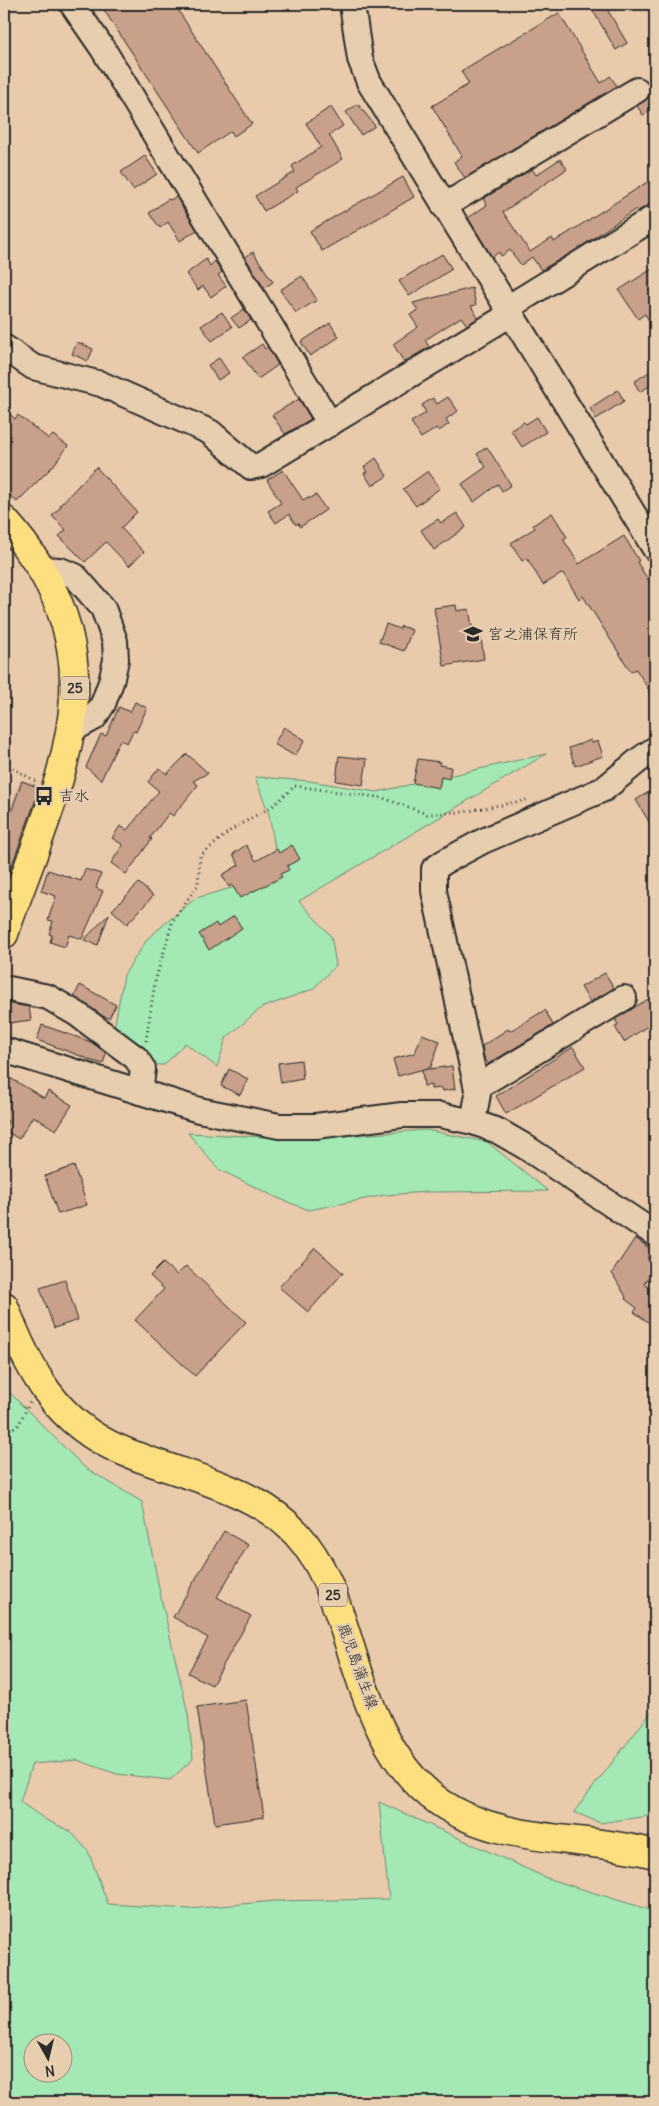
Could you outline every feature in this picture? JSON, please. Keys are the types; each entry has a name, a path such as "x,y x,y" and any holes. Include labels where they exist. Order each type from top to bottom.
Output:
{"main road":[{"name":"25","path":"4,520 19,536 42,569 58,599 68,632 74,666 75,702 72,730 56,792 4,934"},
{"name":"鹿児島蒲生線","path":"4,1306 15,1336 40,1384 62,1411 90,1434 121,1451 243,1494 281,1519 297,1534 322,1569 333,1593 356,1665 385,1738 398,1760 421,1787 442,1804 470,1818 519,1833 597,1843 655,1854"}],"street":[{"path":"72,4 102,49 330,424"},
{"path":"352,4 360,59 369,82 655,549"},
{"path":"444,206 637,90"},
{"path":"4,347 33,367 101,384 210,432 251,468 261,465 330,424 655,217"},
{"path":"42,569 60,570 75,576 103,608 115,641 116,660 103,704 94,718 72,730"},
{"path":"473,1122 478,1094 477,1087 434,891 434,869 483,841 604,789 638,760 655,749"},
{"path":"4,988 48,997 77,1014 136,1058 143,1069 140,1092"},
{"path":"477,1087 624,998"},
{"path":"4,1050 199,1110 279,1126 316,1126 402,1115 440,1116 473,1122 498,1131 524,1146 655,1234"}],"path":[{"path":"4,763 56,792"},
{"path":"143,1069 155,982 173,920 198,885 200,856 231,830 274,804 295,786 383,798 427,814 463,812 531,799"},
{"path":"4,1431 18,1426 40,1384"}],"shaded area":[{"path":"20,779 44,787 4,895 4,822"}],"green space":[{"path":"546,754 299,901 331,936 336,965 313,989 261,1008 226,1038 217,1067 185,1043 164,1065 127,1065 111,1045 124,975 148,938 196,898 249,883 278,865 269,814 255,777 309,781 377,792"},
{"path":"426,1130 487,1142 548,1191 426,1192 385,1195 309,1210 280,1199 218,1169 188,1133 303,1139"},
{"path":"4,1387 84,1467 142,1502 160,1593 188,1714 193,1759 170,1780 117,1774 77,1760 32,1764 20,1802 46,1820 70,1831 88,1851 108,1904 189,1909 274,1901 389,1899 379,1802 549,1879 647,1909 655,1917 655,2102 4,2102"},
{"path":"655,1707 655,1815 600,1823 574,1812"}],"building":[{"path":"100,4 174,4 252,124 234,136 231,131 198,153"},
{"path":"589,4 604,4 627,43 616,50"},
{"path":"559,13 601,83 610,76 617,86 465,178 454,162 462,156 432,106 469,84 461,71"},
{"path":"655,91 655,107 643,115 637,106"},
{"path":"358,104 375,126 361,135 346,112"},
{"path":"331,107 343,126 329,135 343,159 296,187 298,191 264,211 255,196 295,172 292,166 321,147 306,123"},
{"path":"145,156 157,174 133,190 121,172"},
{"path":"560,159 567,169 503,212 530,252 552,238 554,242 649,181 655,190 655,201 638,211 636,209 576,250 541,270 532,257 521,265 510,250 501,256 499,252 492,257 468,218 487,205 483,199 532,169 536,175"},
{"path":"403,177 414,197 322,251 310,231"},
{"path":"176,197 197,230 180,241 168,222 160,228 149,213 168,199"},
{"path":"253,252 273,282 264,288 245,257"},
{"path":"442,254 452,269 409,296 399,281"},
{"path":"206,259 210,266 215,261 222,272 218,275 226,286 211,297 203,286 198,290 186,274"},
{"path":"655,267 655,330 645,314 638,319 619,290"},
{"path":"302,276 317,300 296,313 280,290"},
{"path":"472,288 476,305 471,306 478,318 467,325 461,317 425,340 429,347 404,362 393,344 418,327 410,315 418,310 413,303"},
{"path":"244,309 251,320 239,328 231,318"},
{"path":"222,312 232,327 212,341 201,326"},
{"path":"330,323 339,337 310,356 301,342"},
{"path":"77,342 93,349 88,361 72,354"},
{"path":"262,344 265,349 268,347 278,365 258,379 243,357"},
{"path":"219,358 229,373 218,380 208,365"},
{"path":"655,368 655,382 640,392 634,382"},
{"path":"618,390 624,401 596,419 590,408"},
{"path":"448,397 458,411 446,419 449,424 439,431 437,428 421,438 411,422 426,413 422,405 433,398 437,404"},
{"path":"299,399 311,419 285,434 272,415"},
{"path":"4,408 15,419 18,415 49,439 53,435 68,446 53,466 17,502 4,490"},
{"path":"537,417 546,432 522,447 511,430"},
{"path":"487,447 511,485 502,491 498,484 474,502 462,484 486,467 477,454"},
{"path":"376,458 387,476 372,486 364,473 367,472 364,467"},
{"path":"96,467 137,512 121,528 144,552 129,566 106,542 85,562 59,536 66,530 52,516"},
{"path":"283,470 303,500 316,495 326,510 300,527 298,523 296,525 289,514 276,523 268,511 281,503 267,480"},
{"path":"428,471 440,488 416,506 403,489"},
{"path":"457,513 466,527 434,550 421,530 438,519 441,523"},
{"path":"552,513 567,537 563,539 579,564 624,536 639,561 637,562 655,591 655,700 636,669 631,672 583,596 579,599 563,573 543,585 527,558 522,561 511,543 535,528 533,525"},
{"path":"456,605 457,611 469,609 474,639 481,638 484,659 444,666 434,608"},
{"path":"386,624 400,629 401,626 412,630 404,651 379,642"},
{"path":"135,702 147,708 136,732 133,731 127,743 120,740 101,780 86,767 101,734 106,736 119,707 130,712"},
{"path":"284,727 305,740 295,756 274,744"},
{"path":"591,740 592,743 598,741 603,756 575,766 569,748"},
{"path":"187,754 208,773 193,781 198,785 173,816 169,813 126,874 111,863 123,845 112,838 120,826 127,830 159,791 148,782 159,768 167,774"},
{"path":"339,756 367,759 363,785 336,781"},
{"path":"418,759 440,762 439,765 451,767 449,779 441,777 439,788 413,783"},
{"path":"22,781 40,788 4,884 4,833"},
{"path":"655,788 655,832 636,800"},
{"path":"246,845 256,861 277,849 279,853 292,845 300,859 287,866 289,870 280,874 282,877 240,898 232,885 229,887 222,875 239,865 233,854"},
{"path":"85,869 101,874 96,888 103,891 82,939 69,935 65,947 50,942 52,935 49,934 53,921 48,920 56,896 41,891 48,870 81,881"},
{"path":"139,883 153,896 127,924 112,910"},
{"path":"109,914 98,945 84,940"},
{"path":"234,916 242,928 209,950 199,934 216,923 218,927"},
{"path":"605,973 614,988 590,1002 581,987"},
{"path":"80,985 116,1005 109,1018 74,997"},
{"path":"655,995 655,1021 624,1042 615,1027 618,1025 615,1019"},
{"path":"6,1003 29,1007 31,1020 9,1023"},
{"path":"545,1010 553,1025 488,1064 484,1057 482,1046 508,1029 510,1031"},
{"path":"42,1025 91,1042 106,1053 103,1064 37,1040"},
{"path":"422,1034 440,1041 431,1067 398,1076 393,1059 415,1053"},
{"path":"573,1047 585,1067 506,1114 496,1096"},
{"path":"301,1060 303,1079 281,1083 278,1063"},
{"path":"452,1066 455,1089 443,1091 442,1088 431,1089 431,1085 424,1086 422,1070"},
{"path":"229,1069 248,1079 240,1095 221,1086"},
{"path":"10,1078 44,1098 48,1091 72,1105 56,1130 33,1116 19,1139 4,1130 8,1121 4,1118 4,1088"},
{"path":"74,1166 87,1205 58,1214 45,1176"},
{"path":"635,1238 652,1250 647,1258 655,1264 655,1268 644,1284 655,1292 655,1327 634,1312 637,1308 625,1299 626,1297 612,1273"},
{"path":"315,1248 343,1273 308,1312 279,1287"},
{"path":"163,1263 177,1275 186,1266 246,1322 195,1376 135,1320 164,1289 150,1276"},
{"path":"65,1280 78,1320 54,1328 40,1288"},
{"path":"224,1531 248,1545 217,1597 251,1616 212,1685 188,1673 208,1638 173,1617"},
{"path":"246,1700 264,1817 215,1824 197,1707"}],"place":[{"name":"宮之浦保育所","path":"473,634"},
{"name":"吉水","path":"44,796"}]}
